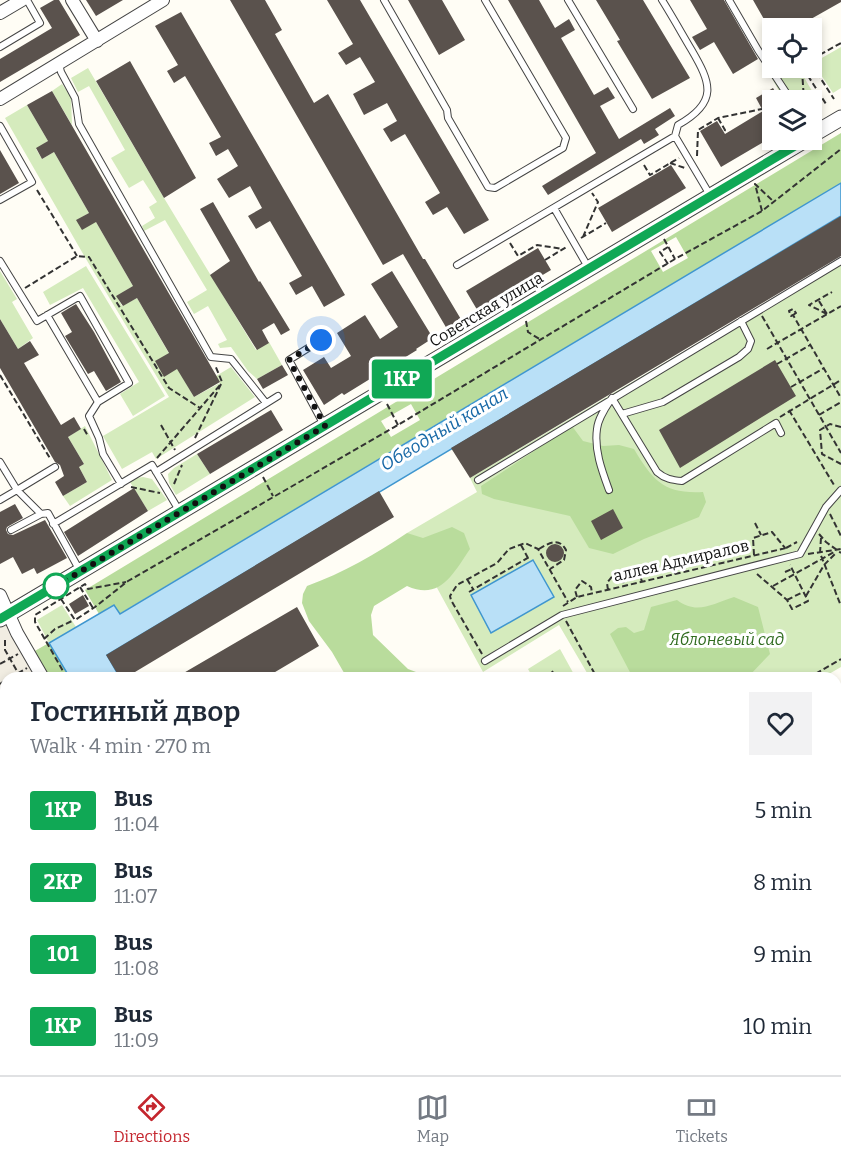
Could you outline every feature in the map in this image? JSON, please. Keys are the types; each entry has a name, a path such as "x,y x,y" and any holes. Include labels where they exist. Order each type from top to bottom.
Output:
{"street":[{"path":"0,14 25,0"},
{"path":"72,0 97,41"},
{"path":"0,99 164,0"},
{"name":"Советская улица","path":"822,128 841,118"},
{"name":"Советская улица","path":"5,616 785,150"},
{"path":"0,595 5,616 40,672"}],"lane":[{"path":"0,47 40,23 25,0"},
{"path":"384,0 447,110 447,118 488,187 495,188 563,148 566,138 485,0"},
{"path":"568,0 633,109"},
{"path":"457,265 675,136 678,125 691,118 702,107 707,95 706,75 662,0"},
{"path":"729,0 784,90"},
{"path":"59,64 75,98 79,124 211,357 231,358 266,403"},
{"path":"0,128 32,182 0,200"},
{"path":"675,136 711,195"},
{"path":"554,208 589,268"},
{"path":"0,261 37,321 80,296 129,382 98,402 89,416 103,454 120,484"},
{"path":"478,480 841,261"},
{"path":"47,315 98,402"},
{"path":"622,414 663,402 740,357 748,349 751,341 741,321"},
{"path":"321,340 289,360 325,426"},
{"path":"156,472 278,396"},
{"path":"612,398 657,472 663,477 682,481 776,423 781,433"},
{"path":"609,490 601,469 597,428 612,398"},
{"path":"0,462 17,490 41,514"},
{"path":"53,524 152,465 180,512"},
{"path":"0,500 56,467"},
{"path":"484,658 562,615 800,554 826,507 840,492"},
{"path":"11,530 41,514 48,513 81,571"}],"path":[{"path":"822,53 841,43"},
{"path":"820,78 834,99"},
{"path":"810,79 826,104"},
{"path":"815,88 823,83"},
{"path":"670,163 696,171 698,130 718,118 762,109"},
{"path":"718,118 725,130 723,132"},
{"path":"44,639 55,629 93,609 128,581 398,425 675,259 762,211 841,149"},
{"path":"639,157 650,175 686,154"},
{"path":"32,182 77,256"},
{"path":"762,211 755,184 774,202"},
{"path":"583,237 598,202 589,187"},
{"path":"506,236 518,256 537,245 563,249"},
{"path":"664,239 675,259"},
{"path":"668,247 660,252 668,264"},
{"path":"19,292 77,256 89,257 169,388 200,408"},
{"path":"827,314 809,305 832,292"},
{"path":"819,300 827,314"},
{"path":"767,349 841,306"},
{"path":"761,314 841,453"},
{"path":"793,315 841,398"},
{"path":"525,318 528,332 541,340"},
{"path":"777,364 810,345"},
{"path":"211,357 222,382"},
{"path":"791,387 824,368"},
{"path":"0,375 56,467"},
{"path":"776,423 782,414 841,380"},
{"path":"152,465 222,382"},
{"path":"120,484 169,495 187,452 222,382"},
{"path":"819,415 841,402"},
{"path":"388,406 398,425"},
{"path":"789,410 840,492"},
{"path":"822,454 820,430 830,424 841,427"},
{"path":"161,425 180,457"},
{"path":"817,458 822,454"},
{"path":"822,454 841,464"},
{"path":"262,477 273,497"},
{"path":"826,507 841,536"},
{"path":"818,521 821,538 820,553 841,606"},
{"path":"755,523 761,535"},
{"path":"739,559 773,586 787,600 792,609 808,602 785,548 772,532 753,538 754,555"},
{"path":"821,538 831,547 840,550"},
{"path":"538,549 551,542 564,546 566,550 564,560 550,569"},
{"path":"484,658 450,596 457,585 495,564 509,549 525,543 538,549 568,602 558,609 594,672"},
{"path":"469,592 530,557 521,544"},
{"path":"785,548 800,554 840,550"},
{"name":"аллея Адмиралов","path":"568,602 592,593 785,548"},
{"path":"708,566 706,559 713,550 723,555 724,562"},
{"path":"773,586 840,550"},
{"path":"806,596 824,566 840,550"},
{"path":"675,574 673,566 680,558 689,562 691,570"},
{"path":"495,564 497,569"},
{"path":"642,582 640,575 647,566 657,571 658,578"},
{"path":"786,572 792,569"},
{"path":"805,569 808,574"},
{"path":"608,590 607,583 614,574 623,579 624,586"},
{"path":"467,579 473,589"},
{"path":"63,672 35,622 35,615 85,584 88,589 128,581"},
{"path":"577,597 575,590 582,581 591,586 592,593"},
{"path":"80,587 93,609"},
{"path":"787,600 803,592"},
{"path":"62,599 75,620"},
{"path":"3,635 6,650 17,672"},
{"path":"5,640 9,638"},
{"path":"0,664 18,654"},
{"path":"818,672 841,659"},
{"path":"20,672 27,668"}],"green space":[{"path":"841,47 841,88 833,93 822,76 822,58"},
{"path":"88,68 256,350 269,342 282,365 257,379 248,371 231,347 220,348 218,344 227,340 208,306 194,314 187,302 207,290 165,220 144,231 142,226 155,218 149,207 157,202 143,180 129,188 111,158 125,150 89,86 78,92 71,78"},
{"path":"772,78 804,78 811,90 778,90"},
{"path":"62,84 71,97 72,125 52,91"},
{"path":"27,105 48,141 36,149 42,159 54,152 89,213 77,220 96,222 133,286 117,296 122,306 137,298 194,397 220,383 216,376 231,367 255,397 156,459 152,452 122,469 103,436 169,397 5,118"},
{"path":"841,133 841,183 119,614 114,605 99,614 85,590 813,150 822,150 822,144","holes":["676,237 688,258 663,272 651,251","411,404 420,420 391,437 381,421"]},
{"path":"841,258 841,667 832,672 586,672 559,625 483,672 407,533 477,492 470,478"},
{"path":"86,266 165,396 133,416 120,394 139,382 83,288 50,305 43,292"},
{"path":"0,271 17,299 12,302 33,338 18,349 0,319"},
{"path":"85,426 112,480 70,506 63,496 87,482 79,467 84,464 68,437"},
{"path":"572,426 583,441 603,446 619,445 634,449 647,470 669,488 678,491 703,492 706,502 699,517 613,554 589,548 570,516 494,499 482,494 481,486"},
{"path":"197,454 210,474 176,495 169,483 168,474"},
{"path":"143,477 152,479 167,500 148,511 130,482"},
{"path":"452,527 464,533 470,549 451,576 437,587 418,590 407,586 374,606 371,615 373,635 408,669 416,672 344,672 309,621 302,603 307,586 359,563 407,533 423,538"},
{"name":"Яблоневый сад","path":"734,597 758,607 770,654 753,672 630,672 610,634 618,628 626,627 634,633 644,630 651,607 677,600 691,607 712,605"},
{"path":"62,605 76,627 50,643 67,672 47,672 35,651 49,643 37,620"},
{"path":"49,643 66,672 47,672 35,651"},
{"path":"560,649 573,672 530,672 528,669"}],"shaded area":[{"path":"7,620 37,672 0,672 0,624"}],"water":[{"name":"Обводный канал","path":"841,183 841,216 107,655 117,672 66,672 49,643 114,605 120,614"},
{"path":"533,560 554,597 491,633 471,595"}],"building":[{"path":"54,0 59,0 80,35 0,82 0,59 52,28 40,8"},
{"path":"86,0 123,0 96,16"},
{"path":"230,0 265,0 282,30 275,34 314,103 328,94 423,259 462,321 447,329 403,254 383,265"},
{"path":"327,0 360,0 489,220 464,234 447,207 433,215 425,202 440,193 405,134 391,142 383,129 397,121 387,103 364,115 353,94 375,82 360,57 346,65 338,53 353,44"},
{"path":"408,0 442,0 465,40 439,55"},
{"path":"508,0 539,0 555,28 569,19 575,30 561,38 594,95 608,87 615,98 600,106 619,139 670,108 675,116 655,129 659,135 644,144 641,139 548,195 542,186 596,153"},
{"path":"596,0 643,0 690,78 652,99 617,41 620,40"},
{"path":"690,0 724,0 758,59 733,74 714,42 700,50 692,37 707,29"},
{"path":"753,0 841,0 813,18 763,18"},
{"path":"181,12 345,295 324,307 312,286 296,295 289,283 302,276 270,221 256,229 248,216 262,208 250,186 229,198 217,179 238,166 228,149 216,156 209,143 221,137 185,76 174,83 167,71 178,65 155,26"},
{"path":"130,61 196,178 164,198 96,81"},
{"path":"52,91 220,382 194,397 177,369 164,377 155,361 169,353 137,298 123,306 116,296 133,286 96,222 82,230 76,220 89,213 54,152 42,159 36,148 48,141 27,105"},
{"path":"762,94 762,109 756,98"},
{"path":"762,112 762,143 721,167 700,131 717,121 725,134"},
{"path":"0,150 19,183 0,194"},
{"path":"671,165 686,188 612,232 598,208"},
{"path":"213,202 259,282 290,330 281,335 274,323 262,330 269,343 257,350 210,275 230,261 200,209"},
{"path":"841,216 841,256 470,478 451,448"},
{"path":"538,248 551,270 479,313 466,291"},
{"path":"392,271 433,338 344,395 342,393 324,405 303,370 324,357 331,368 351,356 337,333 365,315 380,339 398,327 371,284"},
{"path":"76,304 121,382 106,391 94,371 88,374 65,336 72,332 61,313"},
{"path":"0,319 18,349 30,341 39,355 24,363 61,425 74,417 81,429 68,437 84,464 79,467 87,482 63,496 55,482 64,476 60,465 55,462 0,368"},
{"path":"775,360 796,396 680,468 659,430"},
{"path":"282,365 288,375 263,389 257,379"},
{"path":"271,410 283,430 210,474 197,454"},
{"path":"134,488 148,511 78,556 64,532"},
{"path":"379,491 394,517 135,672 116,672 106,655"},
{"path":"15,504 23,518 7,527 8,534 13,535 45,520 67,558 37,574 34,568 22,574 13,557 0,564 0,512"},
{"path":"613,509 623,528 601,540 591,521"},
{"path":"555,544 561,547 564,553 561,559 555,562 549,559 546,553 549,547"},
{"path":"83,595 89,606 75,614 69,604"},
{"path":"297,607 319,646 275,672 185,672"}],"bus line":[{"name":"1КР","path":"0,619 788,150"}],"route":[{"path":"56,586 325,426 289,360 321,340"}]}
